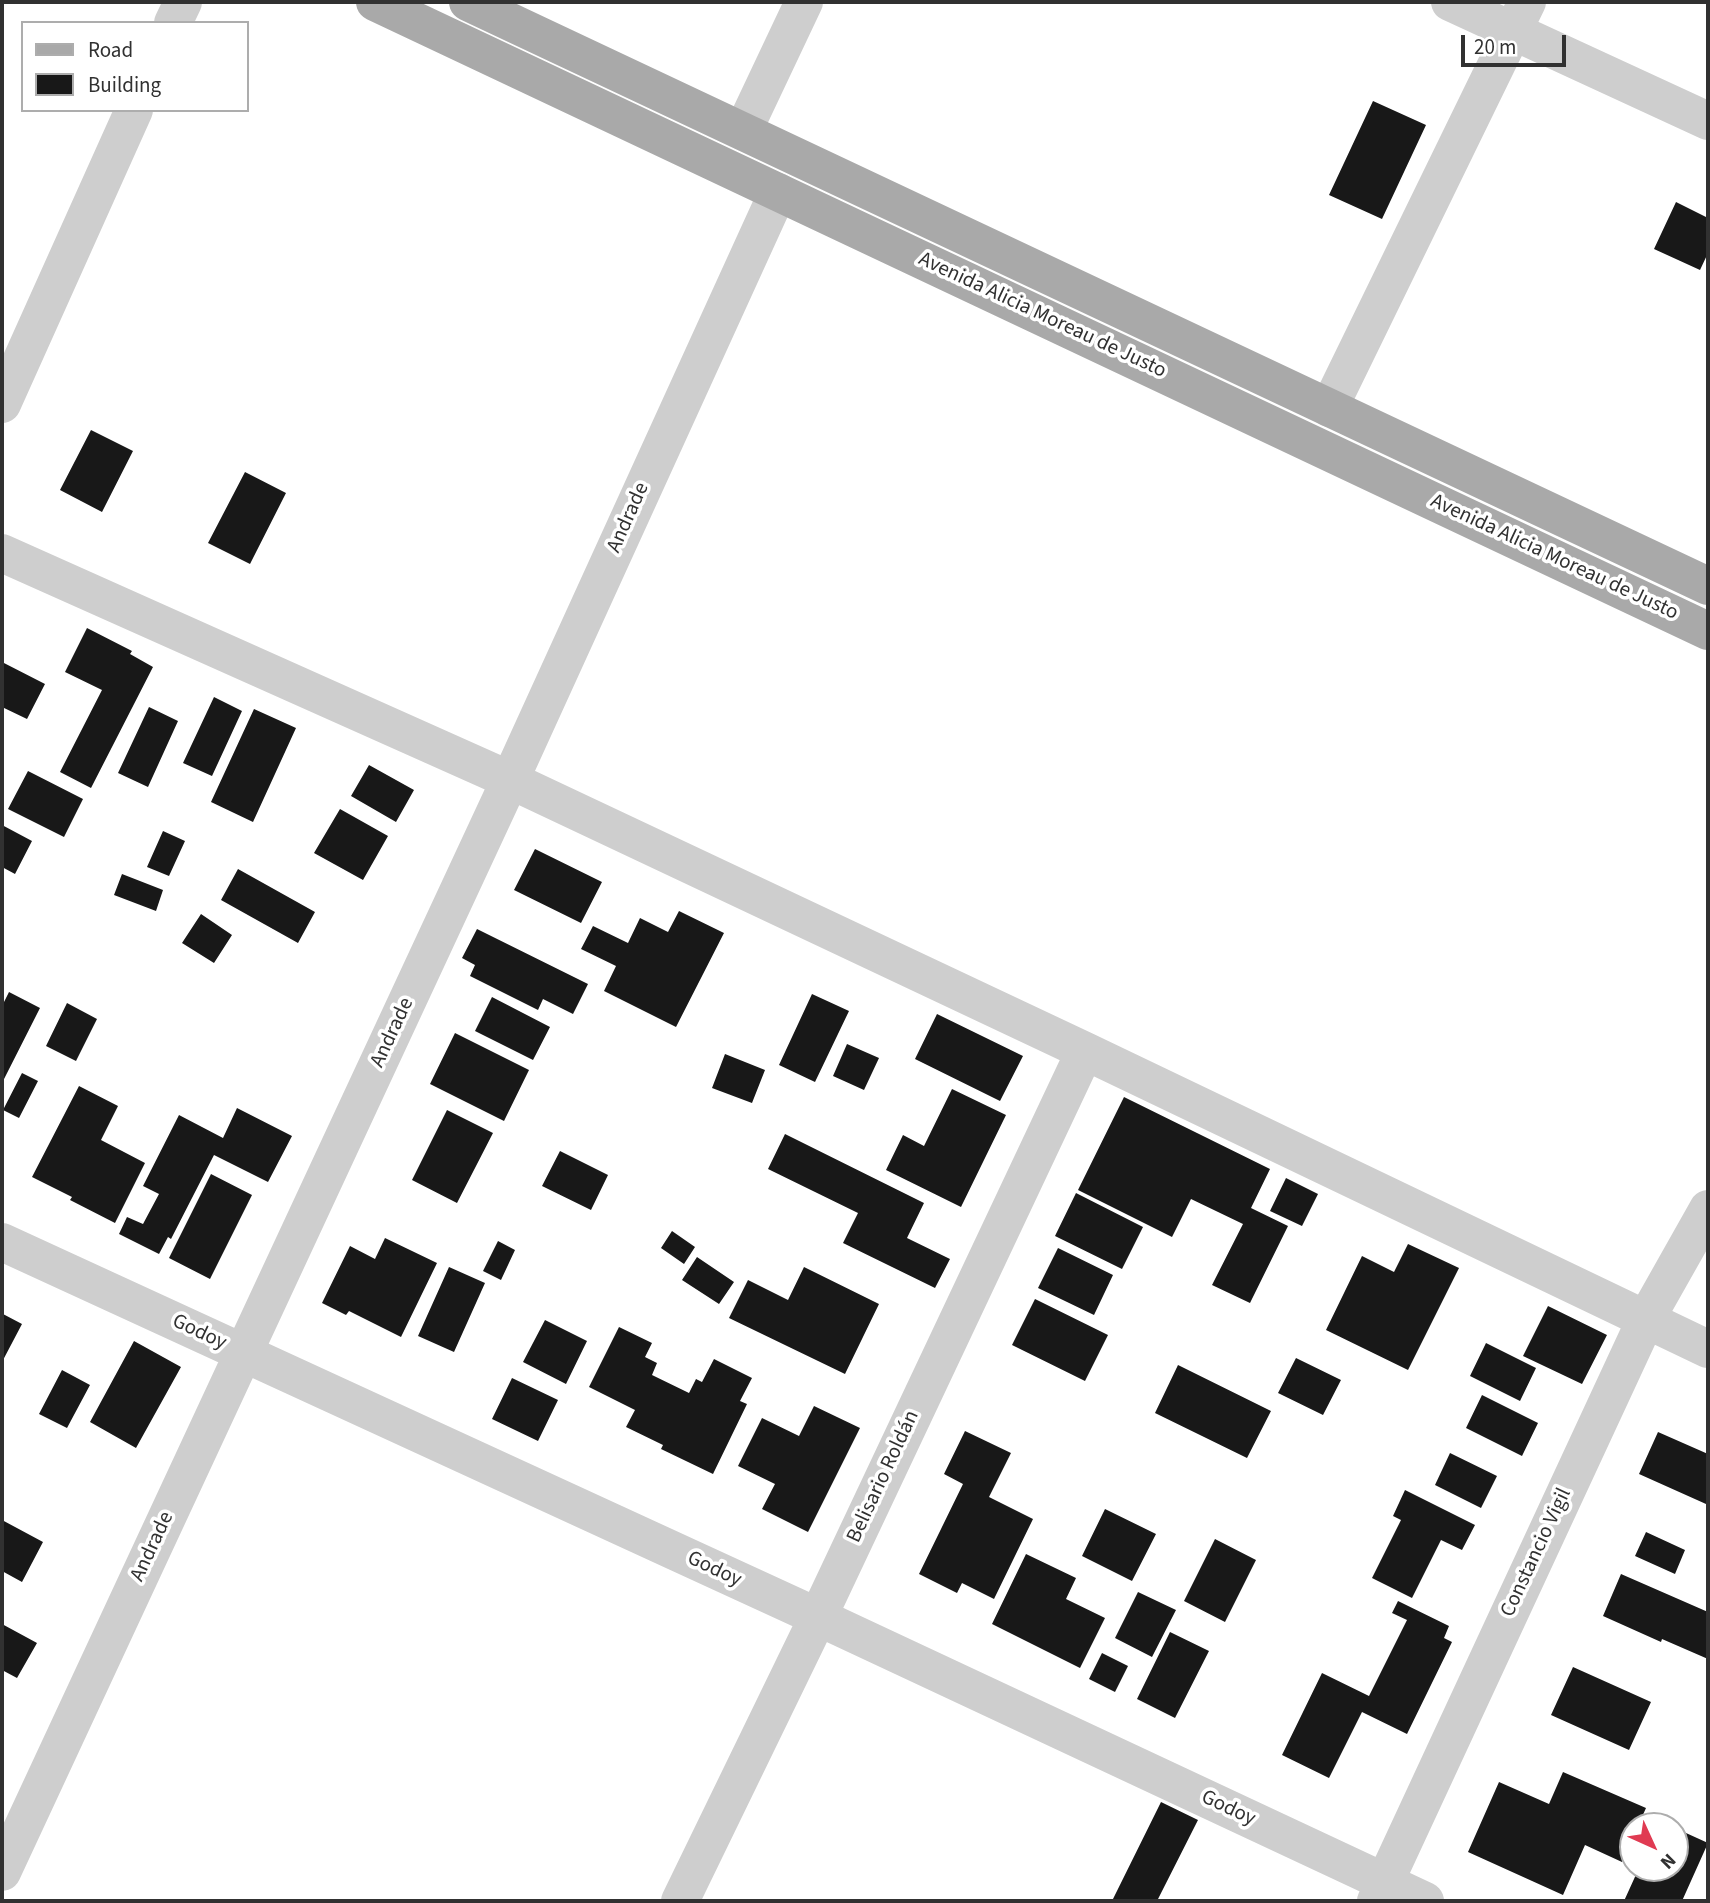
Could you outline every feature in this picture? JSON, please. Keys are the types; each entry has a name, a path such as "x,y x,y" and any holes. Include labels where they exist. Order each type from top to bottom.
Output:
{"main road":[{"name":"Avenida Alicia Moreau de Justo","path":"375,2 1708,631"},
{"name":"Avenida Alicia Moreau de Justo","path":"468,2 1708,586"}],"street":[{"path":"174,21 183,2"},
{"path":"743,131 804,2"},
{"path":"1450,2 1520,16 1708,121"},
{"path":"1329,408 1520,16"},
{"path":"2,404 133,112"},
{"name":"Andrade","path":"2,1872 510,780 778,192"},
{"path":"2,553 510,780 1708,1349"},
{"name":"Belisario Roldán","path":"680,1901 818,1617 1085,1051"},
{"name":"Constancio Vigil","path":"1380,1892 1646,1319 1708,1209"},
{"name":"Godoy","path":"2,1242 818,1617 1380,1892 1425,1901"}],"building":[{"path":"1373,101 1426,125 1382,219 1329,195"},
{"path":"1676,202 1708,218 1708,253 1700,270 1654,249"},
{"path":"91,430 133,451 102,512 60,490"},
{"path":"245,472 286,493 250,564 208,543"},
{"path":"87,628 132,651 130,654 153,667 91,788 60,772 102,690 65,672"},
{"path":"2,662 45,684 27,719 2,707"},
{"path":"214,697 242,711 212,776 183,763"},
{"path":"149,707 178,721 148,787 118,773"},
{"path":"254,709 296,728 253,822 211,802"},
{"path":"369,765 414,790 396,822 351,796"},
{"path":"28,771 83,799 64,837 8,809"},
{"path":"340,809 388,836 363,880 314,853"},
{"path":"2,825 32,841 15,874 2,867"},
{"path":"163,831 185,841 169,876 147,867"},
{"path":"535,849 602,882 581,923 514,890"},
{"path":"238,869 315,912 298,943 221,900"},
{"path":"122,874 163,890 156,911 114,895"},
{"path":"679,911 724,933 676,1027 604,991 616,966 581,949 593,926 628,943 640,918 668,932"},
{"path":"201,914 232,935 214,963 182,943"},
{"path":"477,929 588,984 573,1014 543,999 538,1010 470,976 475,965 462,958"},
{"path":"9,992 40,1008 2,1083 2,1006"},
{"path":"812,994 849,1011 815,1082 779,1065"},
{"path":"492,997 550,1027 533,1060 475,1031"},
{"path":"67,1003 97,1019 76,1061 46,1046"},
{"path":"937,1014 1023,1056 1000,1101 915,1059"},
{"path":"455,1033 529,1070 504,1121 430,1084"},
{"path":"847,1044 879,1058 864,1090 833,1076"},
{"path":"725,1054 765,1070 752,1103 712,1088"},
{"path":"22,1073 38,1081 19,1118 3,1110"},
{"path":"79,1086 118,1106 101,1140 145,1163 115,1223 32,1177"},
{"path":"952,1089 1006,1115 961,1207 886,1170 903,1135 924,1146"},
{"path":"1124,1097 1270,1169 1251,1208 1288,1226 1250,1303 1212,1285 1243,1224 1191,1199 1172,1237 1078,1190"},
{"path":"237,1108 292,1136 268,1182 214,1155 171,1239 168,1237 159,1254 119,1234 127,1217 143,1224 159,1194 143,1186 179,1115 223,1138"},
{"path":"447,1110 493,1133 457,1203 412,1180"},
{"path":"785,1134 924,1203 907,1238 950,1259 935,1288 843,1243 858,1213 768,1169"},
{"path":"560,1151 608,1175 591,1210 542,1186"},
{"path":"211,1174 252,1195 210,1279 169,1258"},
{"path":"1286,1178 1318,1194 1302,1226 1270,1211"},
{"path":"1076,1193 1143,1227 1122,1269 1055,1236"},
{"path":"672,1231 695,1247 684,1264 661,1248"},
{"path":"385,1238 437,1263 401,1337 349,1311 346,1315 322,1303 350,1246 375,1259"},
{"path":"498,1241 515,1250 501,1280 483,1271"},
{"path":"1408,1244 1459,1268 1408,1370 1326,1330 1362,1256 1394,1272"},
{"path":"1058,1248 1113,1275 1094,1315 1038,1288"},
{"path":"697,1257 734,1282 719,1304 682,1280"},
{"path":"449,1267 485,1283 454,1352 418,1336"},
{"path":"804,1267 879,1304 845,1374 729,1318 748,1280 788,1300"},
{"path":"1035,1299 1108,1335 1085,1381 1012,1345"},
{"path":"1548,1306 1607,1335 1582,1384 1523,1356"},
{"path":"3,1314 22,1324 2,1362 2,1317"},
{"path":"545,1320 587,1341 566,1384 523,1362"},
{"path":"619,1327 652,1343 645,1357 657,1363 652,1375 689,1393 696,1379 702,1382 714,1359 752,1378 740,1401 747,1404 713,1474 661,1449 663,1445 626,1427 635,1410 589,1387"},
{"path":"134,1341 181,1367 136,1448 90,1422"},
{"path":"1486,1343 1536,1368 1520,1401 1470,1376"},
{"path":"1296,1358 1341,1380 1323,1415 1278,1393"},
{"path":"1178,1365 1271,1411 1247,1458 1155,1413"},
{"path":"62,1370 90,1385 67,1428 39,1414"},
{"path":"512,1378 558,1400 538,1441 492,1419"},
{"path":"1482,1395 1538,1423 1522,1456 1466,1428"},
{"path":"814,1406 860,1428 808,1532 762,1509 775,1484 738,1466 762,1418 799,1436"},
{"path":"965,1431 1011,1453 989,1497 1033,1519 994,1599 962,1583 957,1593 919,1574 963,1484 944,1474"},
{"path":"1658,1432 1708,1454 1706,1504 1639,1474"},
{"path":"1450,1453 1497,1476 1481,1508 1435,1485"},
{"path":"1405,1490 1475,1525 1462,1550 1441,1540 1412,1598 1372,1578 1401,1520 1393,1516"},
{"path":"1105,1509 1156,1534 1132,1581 1082,1556"},
{"path":"2,1520 43,1542 22,1582 2,1571"},
{"path":"1646,1532 1685,1550 1675,1574 1635,1556"},
{"path":"1215,1539 1256,1560 1225,1622 1184,1601"},
{"path":"1026,1554 1076,1578 1066,1599 1105,1618 1080,1668 992,1624"},
{"path":"1621,1574 1708,1612 1708,1659 1603,1616"},
{"path":"1138,1592 1176,1610 1152,1657 1115,1638"},
{"path":"1398,1601 1449,1626 1444,1638 1452,1642 1407,1734 1362,1712 1329,1778 1282,1755 1322,1673 1369,1696 1407,1620 1392,1613"},
{"path":"2,1624 37,1643 17,1678 2,1670"},
{"path":"1170,1632 1209,1651 1175,1718 1137,1699"},
{"path":"1102,1653 1128,1666 1115,1692 1089,1679"},
{"path":"1573,1667 1651,1702 1629,1750 1551,1715"},
{"path":"1563,1772 1646,1808 1644,1812 1619,1812 1619,1861 1585,1845 1563,1895 1468,1852 1499,1782 1549,1804"},
{"path":"1161,1802 1198,1820 1157,1901 1112,1901"},
{"path":"1689,1834 1708,1843 1682,1901 1624,1901 1633,1882 1689,1882"}]}
